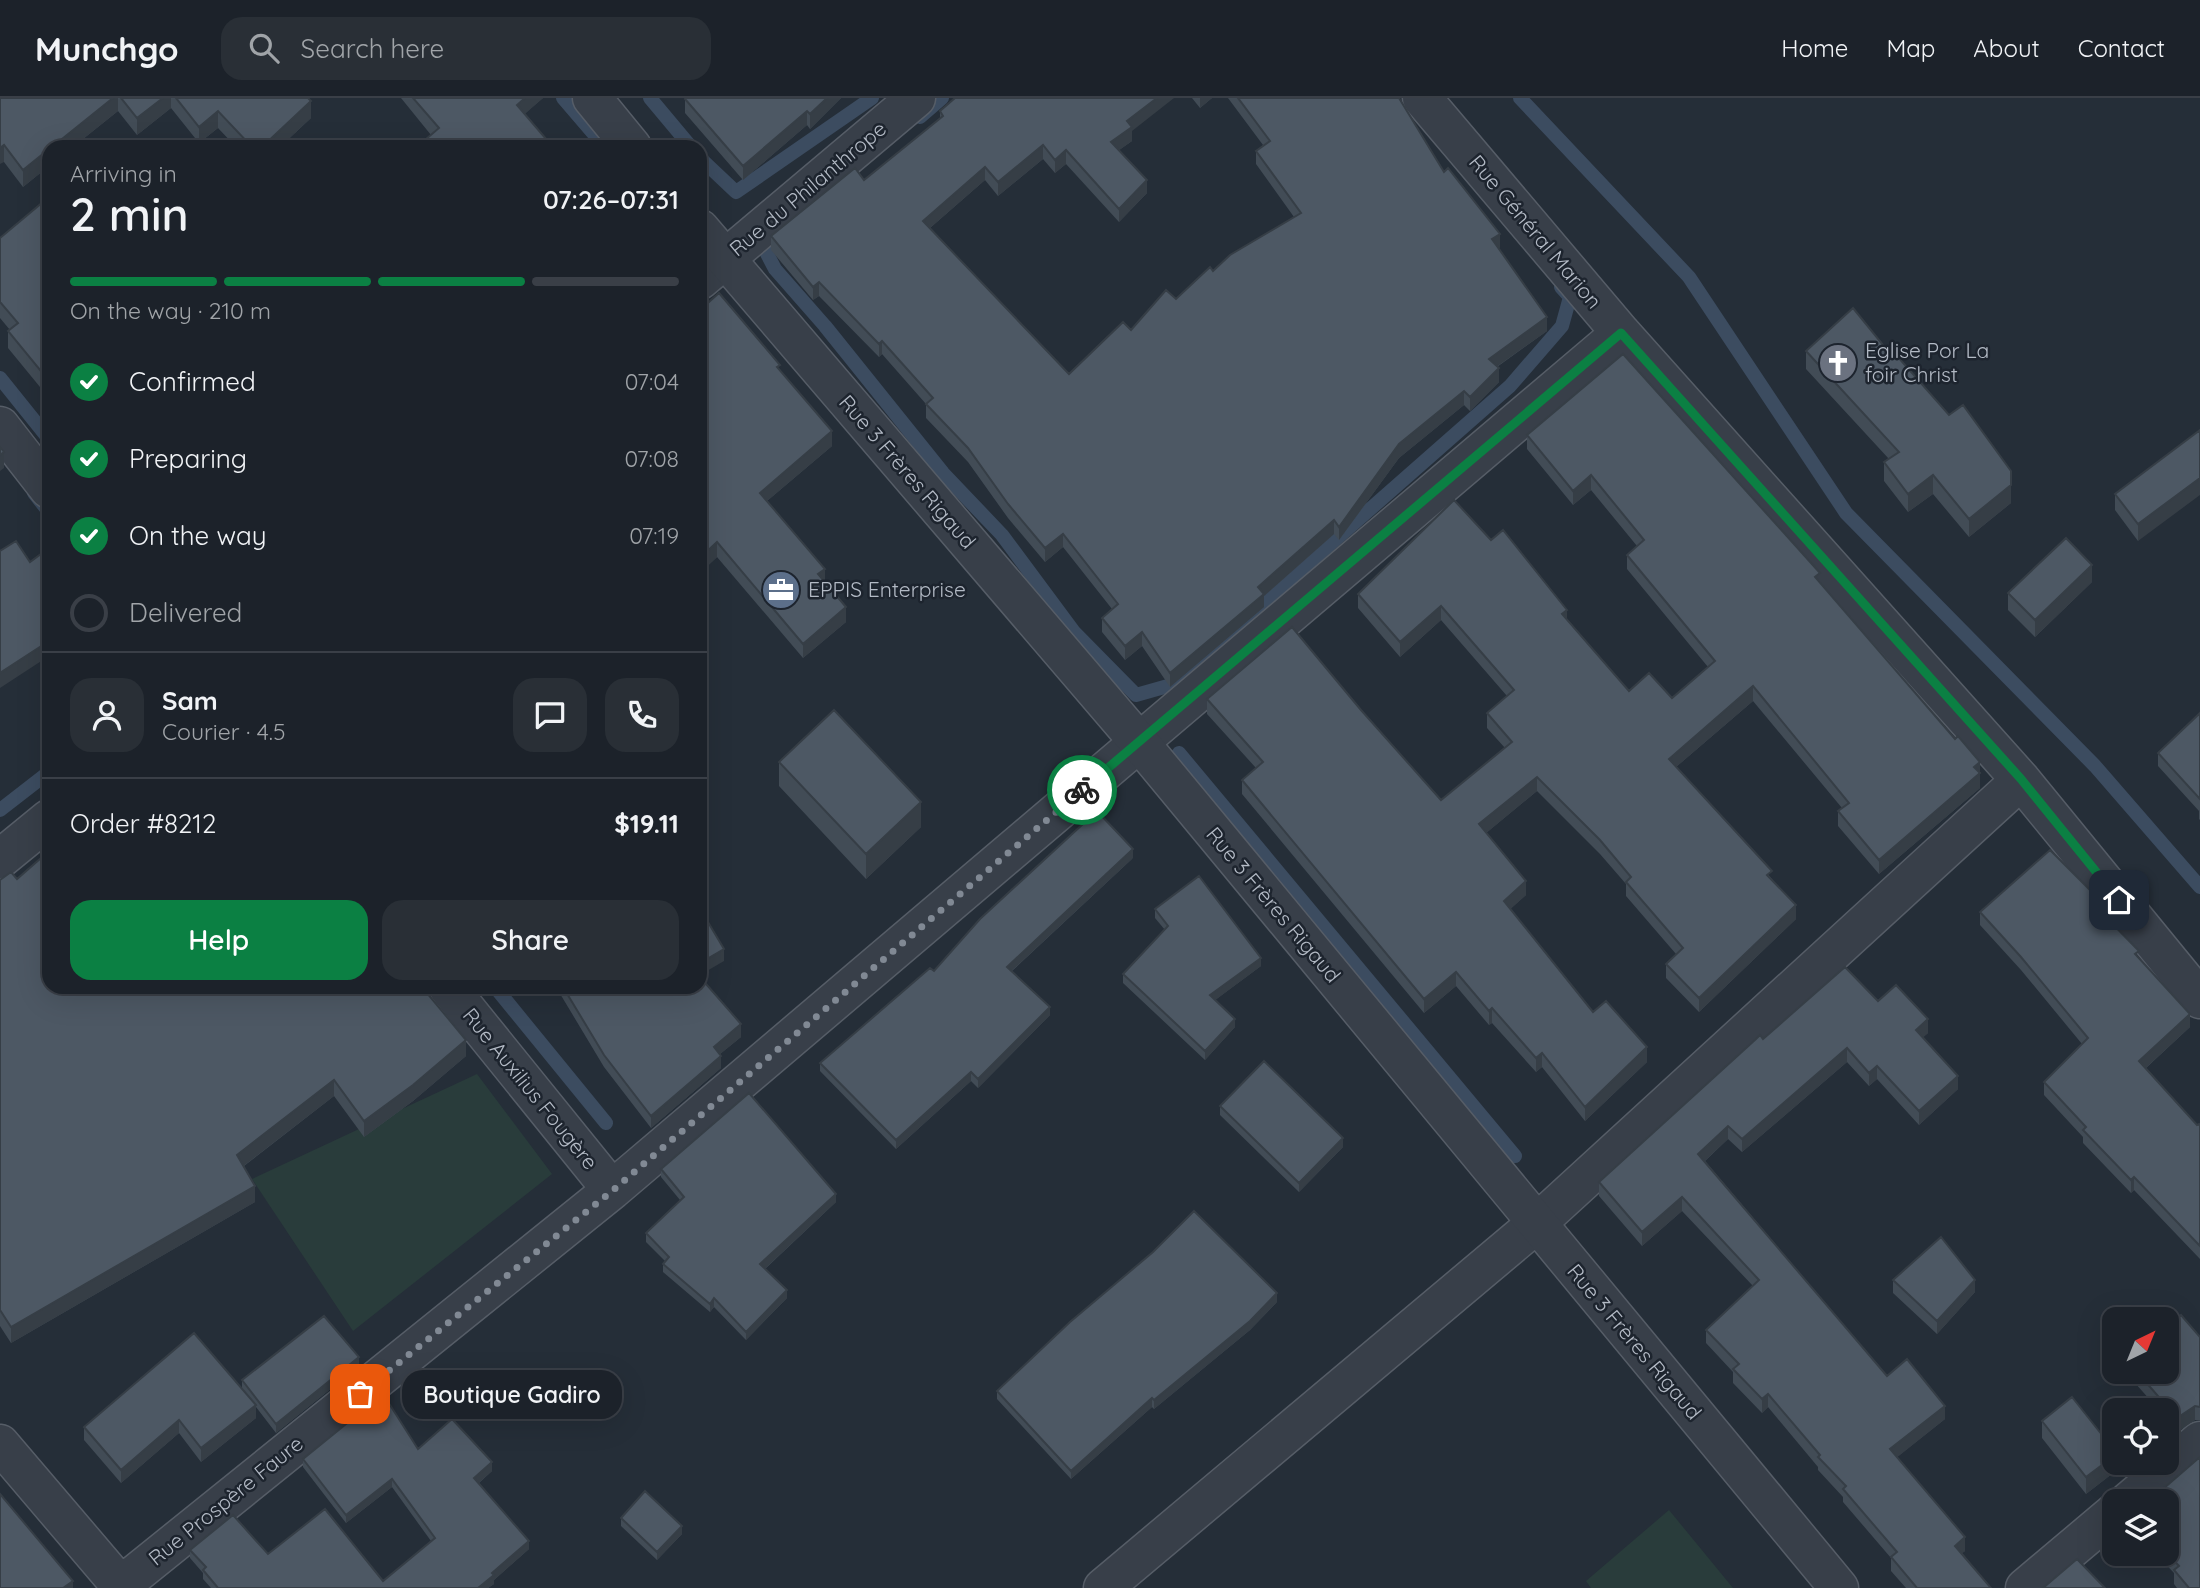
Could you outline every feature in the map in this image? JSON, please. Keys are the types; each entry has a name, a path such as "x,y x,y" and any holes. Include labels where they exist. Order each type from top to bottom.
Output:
{"street":[{"path":"592,98 626,140"},
{"name":"Rue du Philanthrope","path":"713,270 916,98"},
{"name":"Rue Général Marion","path":"1422,98 1621,333 2021,779 2200,999"},
{"name":"Rue 3 Frères Rigaud","path":"707,251 713,270 1139,742 1839,1588"},
{"name":"Rue Prospère Faure","path":"119,1587 612,1191 1621,333"},
{"path":"0,426 42,480"},
{"path":"1103,1588 1536,1224 2021,779"},
{"path":"0,859 42,825"},
{"name":"Rue Auxilius Fougère","path":"454,994 612,1191"},
{"path":"2143,1489 2200,1441"},
{"path":"0,1444 119,1587"},
{"path":"2025,1588 2102,1523"}],"green space":[{"path":"477,1074 552,1174 353,1331 252,1179"},
{"path":"1669,1510 1733,1588 1591,1588 1586,1581"}],"building":[{"path":"0,98 113,98 61,140 42,140 42,155 23,170 4,145 0,148"},
{"path":"121,98 163,98 137,118"},
{"path":"176,98 308,98 311,101 269,140 245,140 218,111 199,127"},
{"path":"413,98 525,98 517,105 547,140 425,140 439,128"},
{"path":"686,98 827,98 810,114 807,111 743,166"},
{"path":"955,98 1157,98 1127,121 1132,127 1111,142 1147,180 1119,209 1066,150 1055,160 1043,145 998,182 985,167 923,221 1069,374 1123,322 1131,330 1166,290 1176,299 1210,267 1213,271 1230,255 1301,213 1256,151 1270,141 1238,98 1399,98 1444,172 1448,168 1500,234 1492,239 1547,317 1489,359 1499,368 1470,397 1464,391 1399,444 1339,527 1334,520 1258,587 1264,594 1170,673 1142,632 1125,646 1102,618 1118,604 1063,534 1045,548 1008,504 968,448 926,404 933,398 882,341 879,344 819,282 813,287 771,236 855,168 864,180 943,116 940,111"},
{"path":"42,203 42,372 8,331 18,323 0,302 0,238"},
{"path":"719,293 832,431 760,493 825,569 818,574 846,607 803,644 717,542 707,551 707,304"},
{"path":"1853,308 1887,350 1890,348 1949,415 1963,405 2011,471 2011,485 1969,519 1933,475 1908,494 1884,462 1899,452 1806,351"},
{"path":"1623,354 1820,573 1815,577 1955,739 1958,736 1980,762 1974,767 1980,773 1879,860 1838,811 1849,803 1753,686 1669,759 1772,871 1767,875 1796,905 1699,998 1666,964 1683,948 1626,882 1631,877 1600,840 1537,777 1479,824 1526,881 1504,901 1593,1012 1606,1001 1647,1047 1585,1107 1542,1053 1536,1058 1492,1008 1489,1011 1456,972 1424,999 1242,780 1263,762 1207,699 1292,627 1441,800 1512,742 1487,713 1514,690 1441,606 1400,642 1358,594 1454,500 1491,540 1503,530 1567,610 1562,614 1629,691 1649,673 1672,698 1715,661 1627,555 1644,540 1591,475 1573,491 1527,435"},
{"path":"2200,430 2200,478 2138,524 2115,494"},
{"path":"2066,538 2092,565 2035,620 2008,593"},
{"path":"16,541 30,562 42,553 42,646 0,673 0,551"},
{"path":"834,710 921,802 866,854 779,762"},
{"path":"2200,713 2200,799 2158,753"},
{"path":"1097,811 1133,849 1007,967 1050,1007 978,1079 971,1072 896,1140 820,1063 930,968 934,971 980,919"},
{"path":"2050,850 2105,905 2099,910 2139,951 2135,954 2190,1014 2139,1061 2200,1126 2200,1246 2134,1177 2131,1180 2083,1130 2086,1127 2044,1082 2088,1038 1980,912"},
{"path":"42,857 42,994 428,994 466,1040 413,1085 364,1121 334,1080 237,1155 255,1186 11,1327 0,1310 0,880 11,872 17,879"},
{"path":"1199,876 1261,958 1210,995 1235,1019 1205,1051 1123,974 1168,926 1155,909"},
{"path":"707,920 724,949 707,959"},
{"path":"1845,967 1878,1001 1896,985 1928,1019 1916,1030 1958,1076 1919,1111 1877,1066 1869,1073 1847,1048 1742,1139 1728,1126 1698,1154 1887,1376 1907,1359 1945,1406 1890,1449 1965,1537 1955,1546 1991,1588 1917,1588 1891,1557 1897,1552 1843,1489 1846,1486 1818,1457 1820,1455 1768,1394 1762,1399 1733,1369 1739,1364 1706,1330 1759,1280 1682,1197 1642,1232 1599,1182 1760,1035 1763,1039"},
{"path":"707,985 741,1024 714,1047 721,1056 651,1116 604,1055 567,994 707,994"},
{"path":"1264,1061 1343,1138 1299,1183 1220,1106"},
{"path":"749,1093 836,1194 760,1264 787,1290 746,1332 714,1298 710,1304 663,1264 669,1257 646,1233 684,1197 661,1169"},
{"path":"1194,1211 1277,1293 1250,1321 1154,1400 1152,1398 1071,1471 997,1391 1070,1322 1153,1252"},
{"path":"1941,1237 1975,1280 1937,1321 1893,1280"},
{"path":"2181,1315 2200,1337 2200,1407 2195,1406 2179,1417 2179,1398 2160,1398 2147,1384 2179,1384"},
{"path":"324,1316 359,1357 276,1424 242,1380"},
{"path":"194,1333 256,1405 201,1448 179,1420 121,1470 84,1427"},
{"path":"383,1394 418,1449 452,1419 492,1462 474,1478 529,1541 478,1588 218,1588 203,1570 206,1567 190,1550 233,1515 268,1554 325,1509 383,1581 435,1538 392,1479 346,1515 303,1459"},
{"path":"2072,1397 2102,1435 2102,1465 2086,1477 2042,1421"},
{"path":"2200,1457 2200,1588 2189,1588 2174,1570 2179,1566 2179,1489 2163,1489"},
{"path":"645,1491 682,1526 657,1552 621,1518"},
{"path":"0,1494 73,1581 63,1588 0,1588"},
{"path":"2077,1559 2105,1588 2043,1588"}],"waterway":[{"path":"563,98 599,140"},
{"path":"650,98 685,140"},
{"path":"707,165 736,192 872,98"},
{"path":"920,117 942,98"},
{"path":"1520,98 1689,277 1846,513 2095,766 2200,887"},
{"path":"770,237 762,244 775,269 825,326 943,473 1002,535 1074,632 1136,695 1189,680 1252,613 1510,386 1562,326 1570,297 1561,287"},
{"path":"0,378 42,430"},
{"path":"34,493 42,503"},
{"path":"1179,753 1515,1156"},
{"path":"0,810 42,777"},
{"path":"501,994 606,1123"}],"way so far":[{"path":"360,1394 612,1191 1082,790"}],"place":[{"name":"Eglise Por La foir Christ","path":"1838,363"},
{"name":"EPPIS Enterprise","path":"781,590"},
{"name":"Boutique Gadiro","path":"360,1394"}],"route":[{"path":"1082,790 1621,333 2021,779 2119,900"}]}
